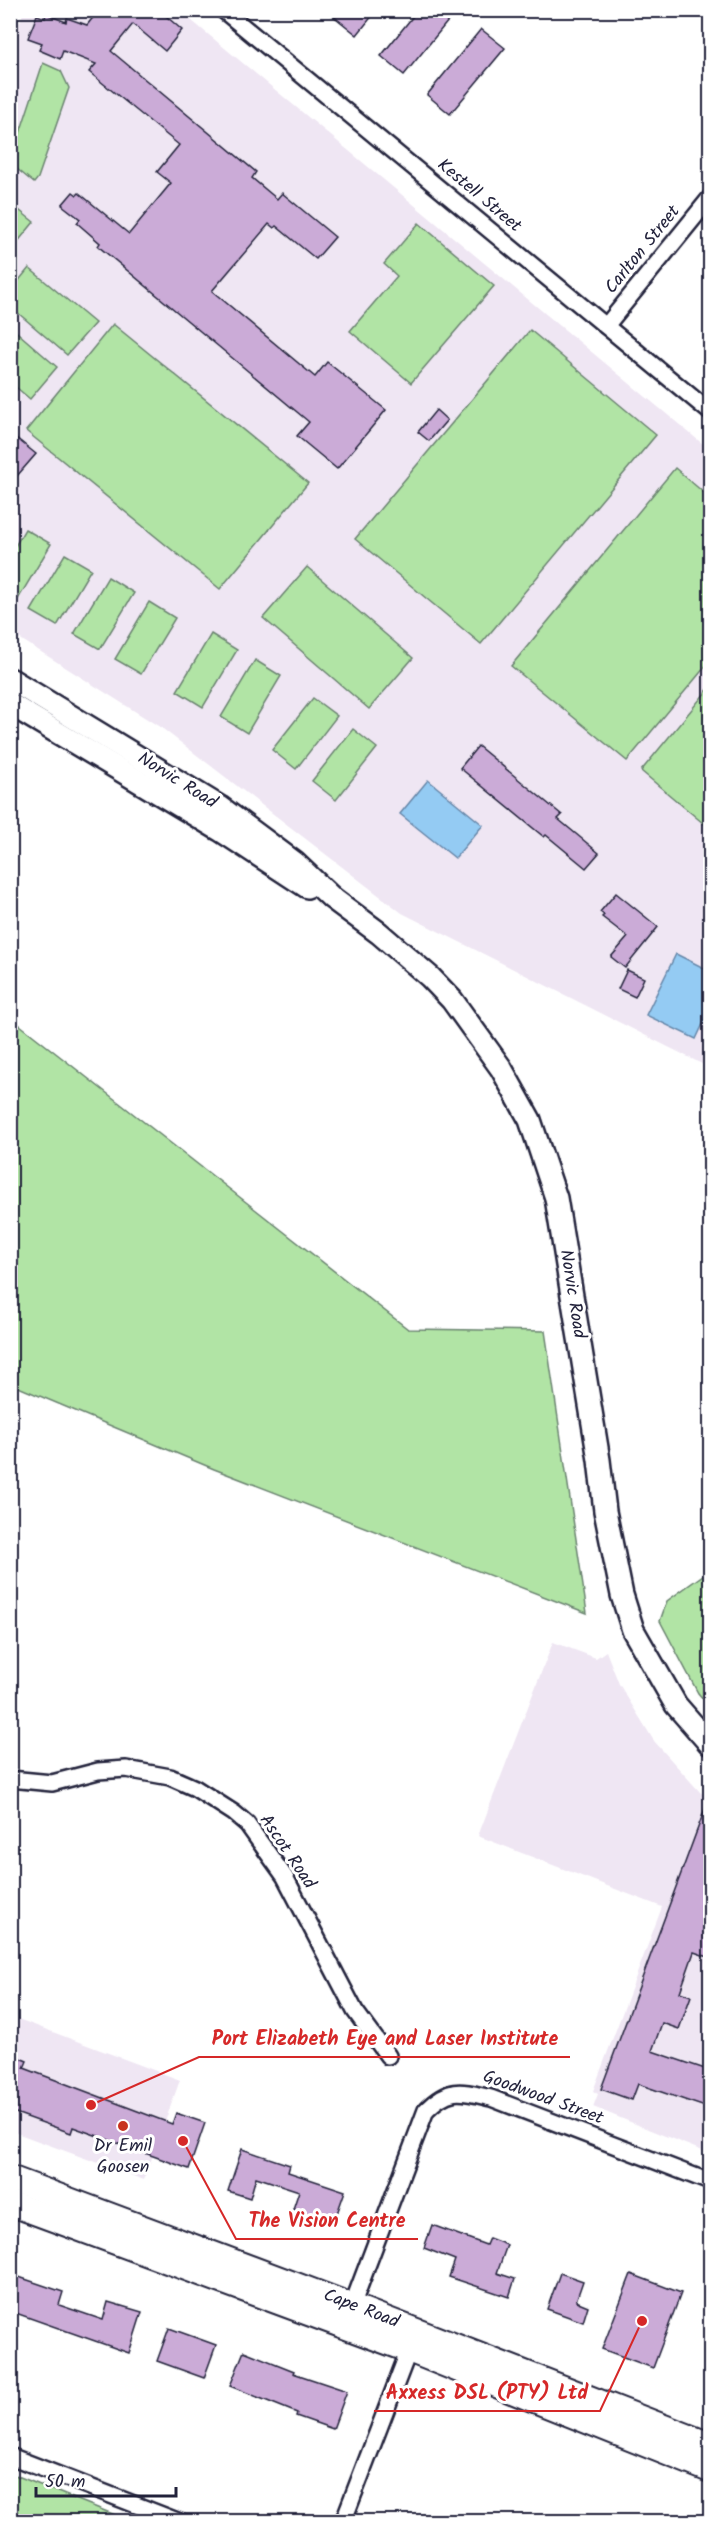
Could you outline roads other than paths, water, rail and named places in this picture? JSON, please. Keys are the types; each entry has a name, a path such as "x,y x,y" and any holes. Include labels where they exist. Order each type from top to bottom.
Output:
{"main road":[{"name":"Cape Road","path":"10,2178 352,2306 711,2445"},
{"name":"Cape Road","path":"10,2203 409,2350 711,2470"}],"street":[{"name":"Kestell Street","path":"223,10 711,412"},
{"name":"Carlton Street","path":"606,326 711,198"},
{"name":"Norvic Road","path":"10,679 220,807 295,863 332,898 379,933 430,977 452,1000 501,1068 530,1120 556,1198 599,1460 605,1511 622,1595 633,1630 676,1705 711,1744"},
{"name":"Norvic Road","path":"10,704 220,830 302,884 332,898"},
{"name":"Ascot Road","path":"10,1779 52,1783 98,1771 126,1769 170,1777 195,1788 234,1813 247,1824 285,1877 355,2011 388,2056"},
{"name":"Goodwood Street","path":"352,2306 426,2110 438,2097 450,2092 465,2091 491,2098 711,2182"},
{"path":"343,2522 409,2350"},
{"path":"10,2456 180,2522"}],"water":[{"path":"428,780 483,825 455,858 400,814"},
{"path":"676,954 710,971 710,1009 696,1039 646,1015"}],"place":[{"name":"Port Elizabeth Eye and Laser Institute","path":"91,2105"},
{"name":"Dr Emil Goosen","path":"123,2126"},
{"name":"The Vision Centre","path":"183,2141"},
{"name":"Axxess DSL (PTY) Ltd","path":"642,2321"}]}
